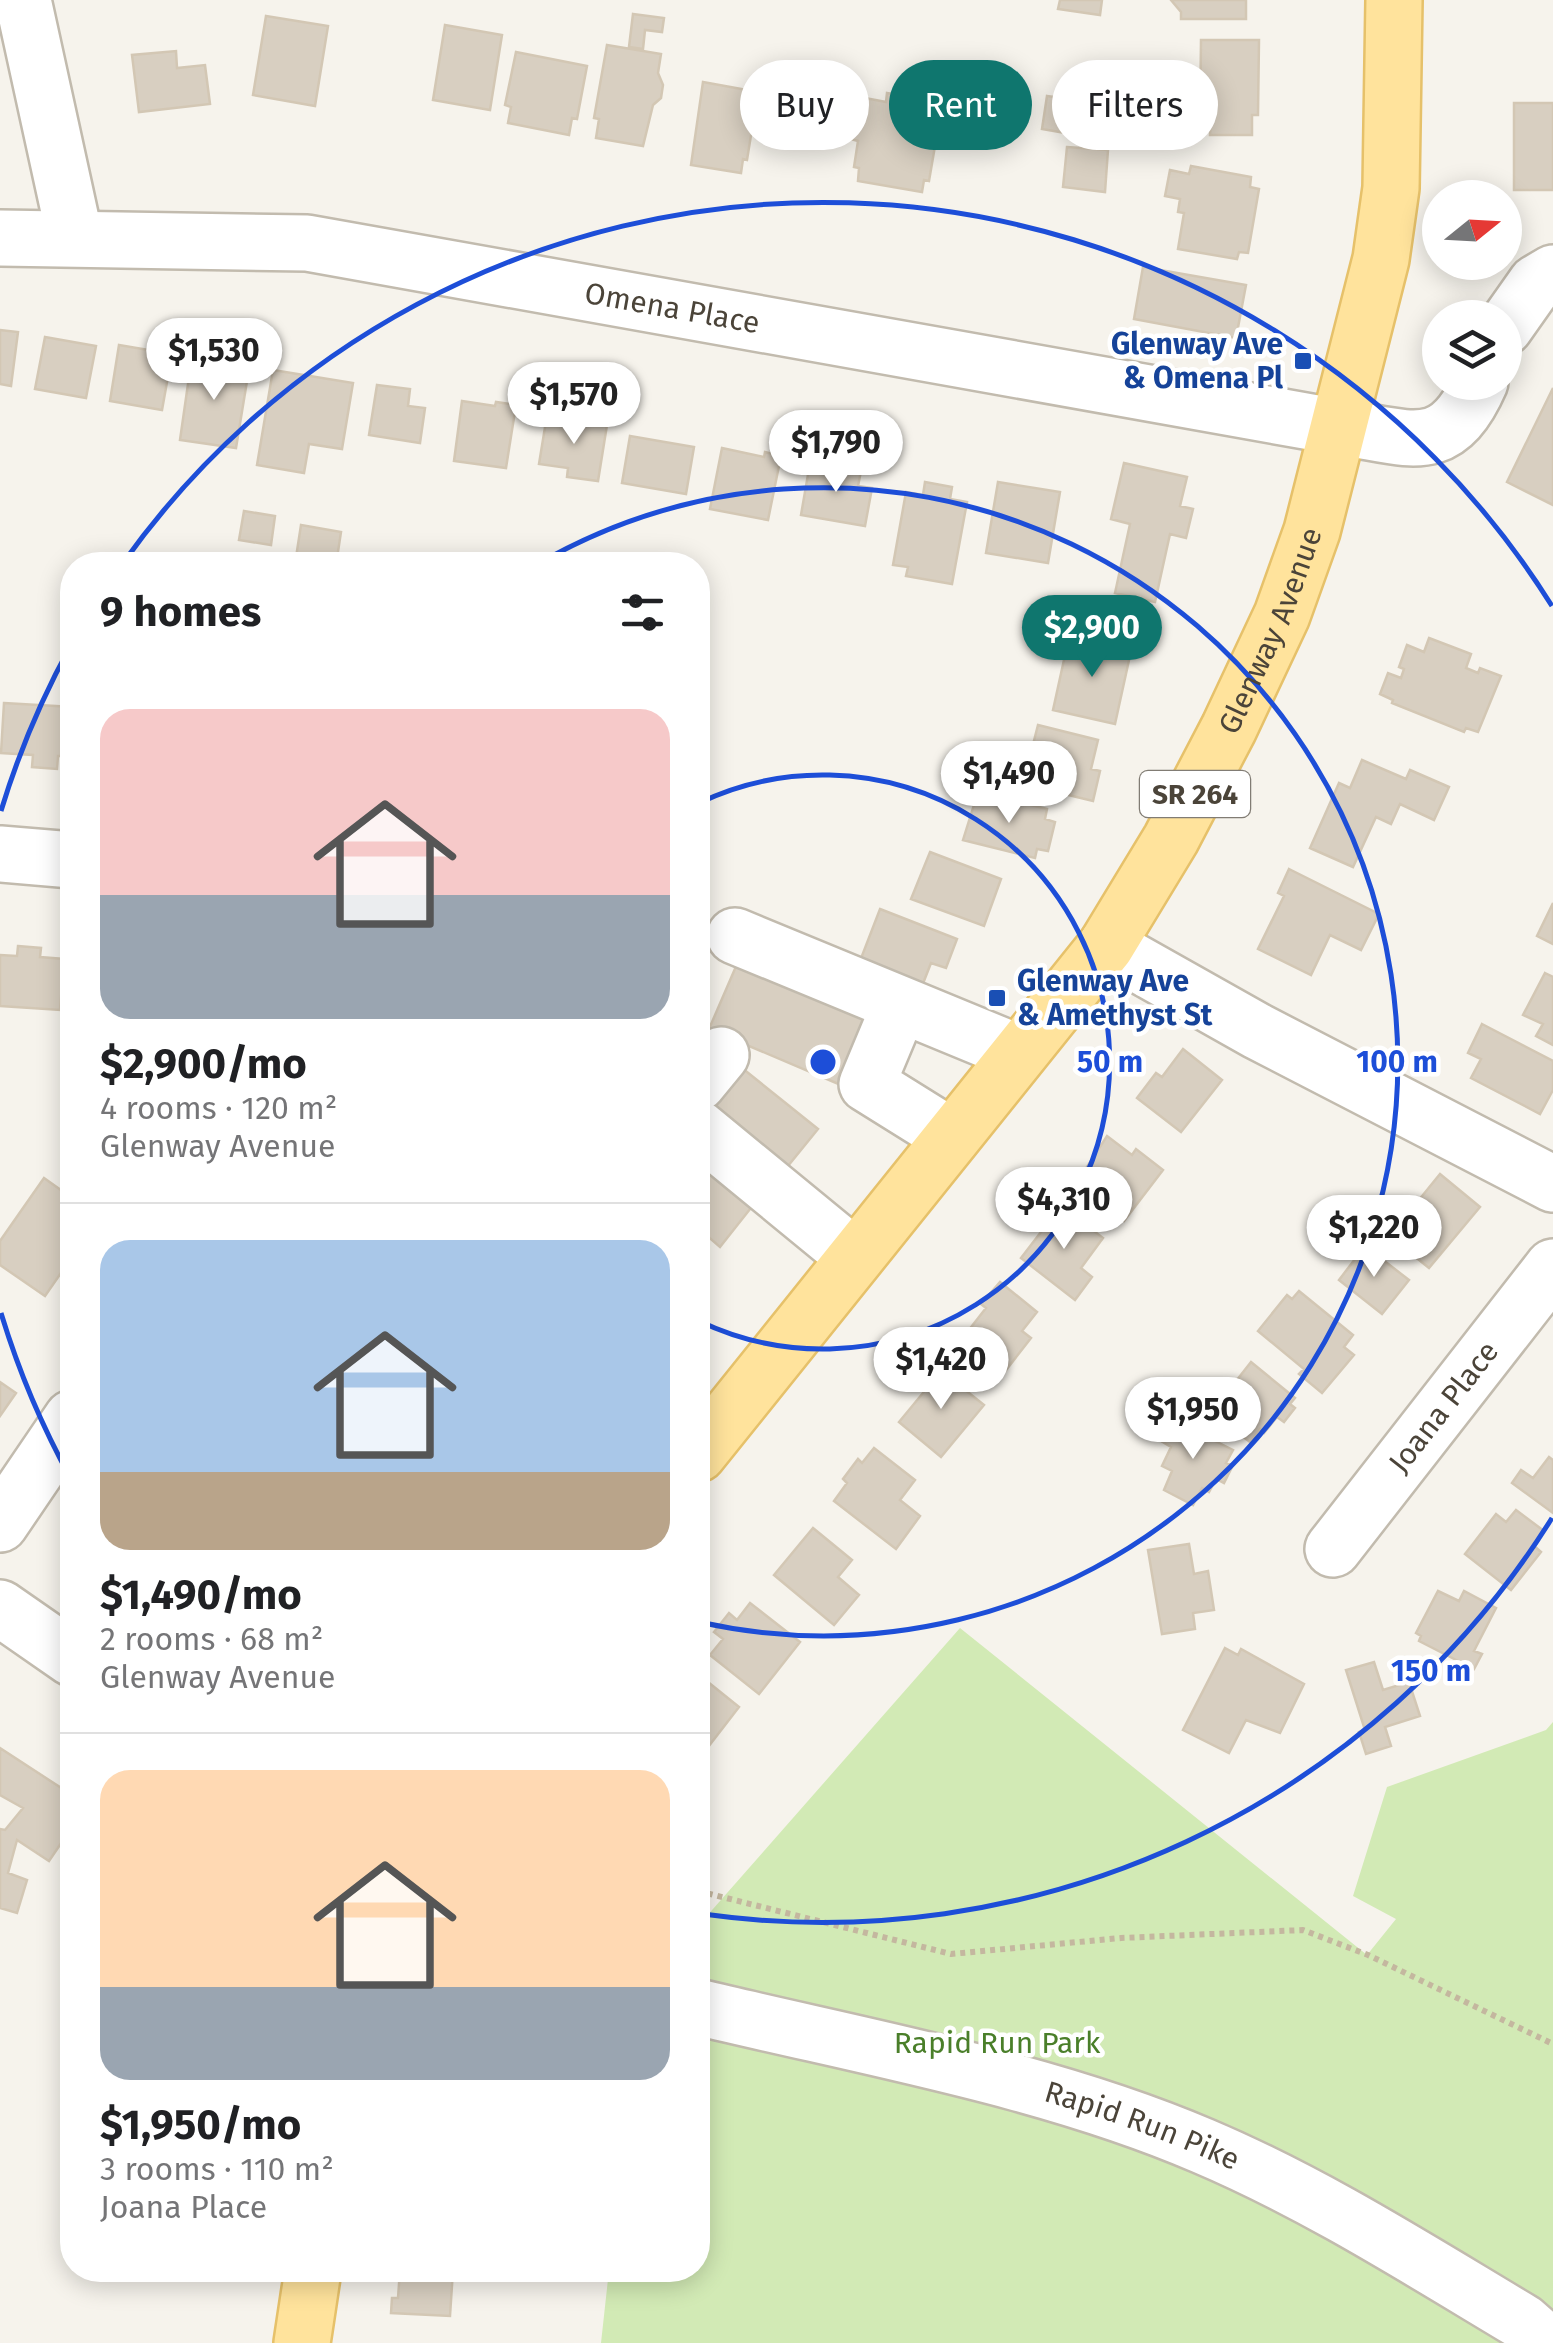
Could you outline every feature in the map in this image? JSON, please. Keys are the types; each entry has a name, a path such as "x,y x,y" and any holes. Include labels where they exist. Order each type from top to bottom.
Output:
{"main road":[{"name":"Glenway Avenue","path":"710,1439 1106,946 1171,840 1229,728 1282,615 1312,531 1381,259 1392,188 1394,0"},
{"path":"302,2343 311,2282"}],"street":[{"path":"22,0 75,238"},
{"name":"Omena Place","path":"0,238 307,244 1340,428 1429,439 1448,430 1470,400"},
{"path":"1522,303 1536,283 1553,274"},
{"path":"0,854 60,859"},
{"path":"735,936 1019,1053"},
{"path":"1106,946 1257,1031 1553,1184"},
{"path":"900,1006 867,1084 952,1137"},
{"path":"710,1138 855,1257"},
{"name":"Joana Place","path":"1333,1549 1553,1267"},
{"path":"0,1524 60,1436"},
{"path":"0,1608 60,1650"},
{"name":"Rapid Run Pike","path":"710,2010 1061,2094 1200,2145 1336,2212 1523,2322 1547,2343"}],"path":[{"path":"710,1894 951,1954 1121,1938 1302,1930 1368,1955 1553,2044"}],"green space":[{"name":"Rapid Run Park","path":"960,1628 1367,1955 1396,1919 1353,1896 1387,1787 1546,1730 1553,1722 1553,2343 601,2343 608,2282 710,2282 710,1912"}],"building":[{"path":"1060,0 1102,0 1100,15 1058,9"},
{"path":"1171,0 1246,0 1246,19 1181,19 1181,12"},
{"path":"633,14 664,18 662,32 645,30 643,49 629,47"},
{"path":"266,16 328,26 315,106 253,95"},
{"path":"445,25 502,35 490,110 433,100"},
{"path":"1201,40 1259,40 1258,115 1252,115 1252,135 1218,135 1218,60 1201,60"},
{"path":"607,45 661,54 661,98 653,105 643,146 596,138 599,119 594,118"},
{"path":"176,51 177,68 205,65 210,104 139,112 132,55"},
{"path":"516,52 587,66 577,119 572,118 569,135 508,123 511,107 505,105"},
{"path":"703,82 740,89 740,150 749,150 741,173 691,165"},
{"path":"889,93 889,150 934,150 929,181 924,180 922,192 858,181 859,168 854,167 857,150 869,150 869,99 886,102"},
{"path":"1047,96 1052,97 1052,131 1042,129"},
{"path":"1514,103 1553,103 1553,190 1522,190 1522,180 1514,180"},
{"path":"1067,150 1108,150 1105,192 1063,187"},
{"path":"1191,166 1251,177 1250,187 1259,189 1248,253 1239,252 1237,259 1178,249 1184,213 1178,212 1180,199 1165,196 1170,170 1189,174"},
{"path":"1143,267 1246,285 1236,338 1134,319"},
{"path":"0,330 18,332 11,386 0,384"},
{"path":"45,337 96,346 86,398 35,389"},
{"path":"119,345 172,354 162,410 110,401"},
{"path":"192,356 235,362 233,372 248,375 236,448 180,440"},
{"path":"273,370 353,383 342,449 309,444 304,473 257,465"},
{"path":"377,385 410,389 408,406 425,408 420,443 369,435"},
{"path":"1553,388 1553,505 1507,482"},
{"path":"462,401 516,405 506,468 454,461"},
{"path":"547,415 607,425 598,481 567,477 568,468 539,464"},
{"path":"630,436 694,447 686,494 622,483"},
{"path":"722,448 764,457 765,452 781,456 768,520 710,509"},
{"path":"810,463 861,471 858,486 872,488 865,526 801,515"},
{"path":"1124,463 1187,477 1180,506 1193,509 1186,538 1170,534 1155,602 1115,593 1130,524 1111,519"},
{"path":"925,482 952,487 950,499 967,502 952,584 906,576 908,567 893,565 906,492 923,495"},
{"path":"998,482 1060,492 1048,563 986,553"},
{"path":"244,511 275,516 271,545 239,540"},
{"path":"301,525 341,532 338,552 297,552"},
{"path":"1069,637 1131,651 1115,724 1053,710"},
{"path":"1429,638 1471,654 1466,668 1478,673 1480,668 1501,676 1478,732 1466,728 1464,732 1392,703 1380,694 1388,673 1401,678 1404,669 1399,667 1407,645 1424,652"},
{"path":"4,703 60,706 57,769 32,767 33,755 1,753"},
{"path":"1038,725 1098,740 1091,769 1100,771 1093,801 1023,784"},
{"path":"1362,760 1406,779 1410,770 1449,787 1434,820 1400,804 1391,824 1376,817 1353,867 1310,848 1339,783 1350,788"},
{"path":"978,792 1047,809 1045,819 1055,822 1048,851 1037,849 1035,858 963,840"},
{"path":"930,852 1001,879 984,926 911,899"},
{"path":"1289,869 1379,914 1361,950 1330,935 1311,975 1258,949 1284,896 1278,893"},
{"path":"1553,903 1553,944 1537,936"},
{"path":"880,909 957,939 946,968 931,963 922,986 860,961"},
{"path":"18,946 41,948 40,957 60,959 60,1010 0,1006 0,955 17,956"},
{"path":"744,948 890,1010 855,1091 710,1027"},
{"path":"1545,973 1553,977 1553,1045 1536,1036 1543,1024 1523,1015"},
{"path":"1482,1024 1553,1061 1553,1090 1540,1114 1471,1078 1481,1059 1468,1053"},
{"path":"1183,1049 1222,1080 1181,1132 1137,1098 1156,1073 1162,1077"},
{"path":"742,1068 818,1129 779,1177 710,1121 710,1107"},
{"path":"1107,1136 1132,1155 1136,1149 1163,1170 1124,1221 1076,1184"},
{"path":"710,1159 758,1199 720,1247 710,1238"},
{"path":"1440,1174 1480,1207 1429,1268 1377,1226 1385,1216 1391,1220 1408,1200 1414,1206"},
{"path":"44,1178 60,1189 60,1274 45,1296 0,1265 0,1241"},
{"path":"1061,1206 1103,1238 1081,1268 1092,1277 1075,1300 1021,1258"},
{"path":"1365,1246 1409,1280 1382,1314 1339,1280"},
{"path":"1000,1282 1037,1312 1022,1331 1031,1338 996,1383 954,1349 986,1308 981,1304"},
{"path":"1299,1291 1353,1335 1344,1347 1354,1355 1322,1393 1299,1374 1304,1369 1258,1331 1287,1295 1292,1299"},
{"path":"1251,1362 1295,1398 1290,1404 1295,1408 1284,1422 1277,1417 1250,1442 1221,1420 1232,1407 1222,1399"},
{"path":"935,1366 984,1405 941,1457 899,1422 928,1387 922,1382"},
{"path":"0,1382 16,1393 0,1416"},
{"path":"1171,1419 1233,1450 1226,1463 1233,1465 1224,1483 1216,1479 1209,1492 1202,1488 1193,1505 1164,1490 1172,1471 1162,1466 1171,1447 1161,1441"},
{"path":"874,1448 915,1480 900,1500 920,1516 896,1549 834,1501 847,1483 843,1479 858,1459 862,1463"},
{"path":"1549,1457 1553,1460 1553,1513 1512,1483 1521,1470 1533,1478"},
{"path":"1516,1510 1544,1531 1533,1545 1541,1552 1511,1590 1465,1554 1496,1514 1506,1522"},
{"path":"813,1528 852,1560 838,1577 859,1595 834,1625 774,1575"},
{"path":"1189,1544 1194,1574 1208,1571 1214,1610 1193,1613 1195,1629 1162,1634 1148,1550"},
{"path":"1438,1591 1459,1601 1464,1591 1496,1608 1474,1651 1482,1654 1474,1669 1419,1641 1421,1636 1416,1633"},
{"path":"750,1603 800,1642 759,1694 710,1655 723,1639 714,1632 729,1613 737,1620"},
{"path":"1225,1648 1238,1655 1241,1649 1304,1684 1280,1733 1246,1720 1229,1753 1183,1730"},
{"path":"1374,1662 1383,1690 1409,1682 1420,1716 1385,1727 1391,1746 1366,1754 1359,1732 1365,1730 1346,1670"},
{"path":"710,1684 739,1707 710,1744"},
{"path":"0,1748 60,1787 60,1845 49,1861 17,1840 8,1873 27,1880 17,1913 0,1908 0,1829 5,1830 23,1808 0,1795"},
{"path":"399,2282 452,2282 450,2316 391,2313 392,2298 398,2298"}],"place":[{"name":"Glenway Ave & Omena Pl","path":"1303,361"},
{"name":"Glenway Ave & Amethyst St","path":"997,998"}]}
